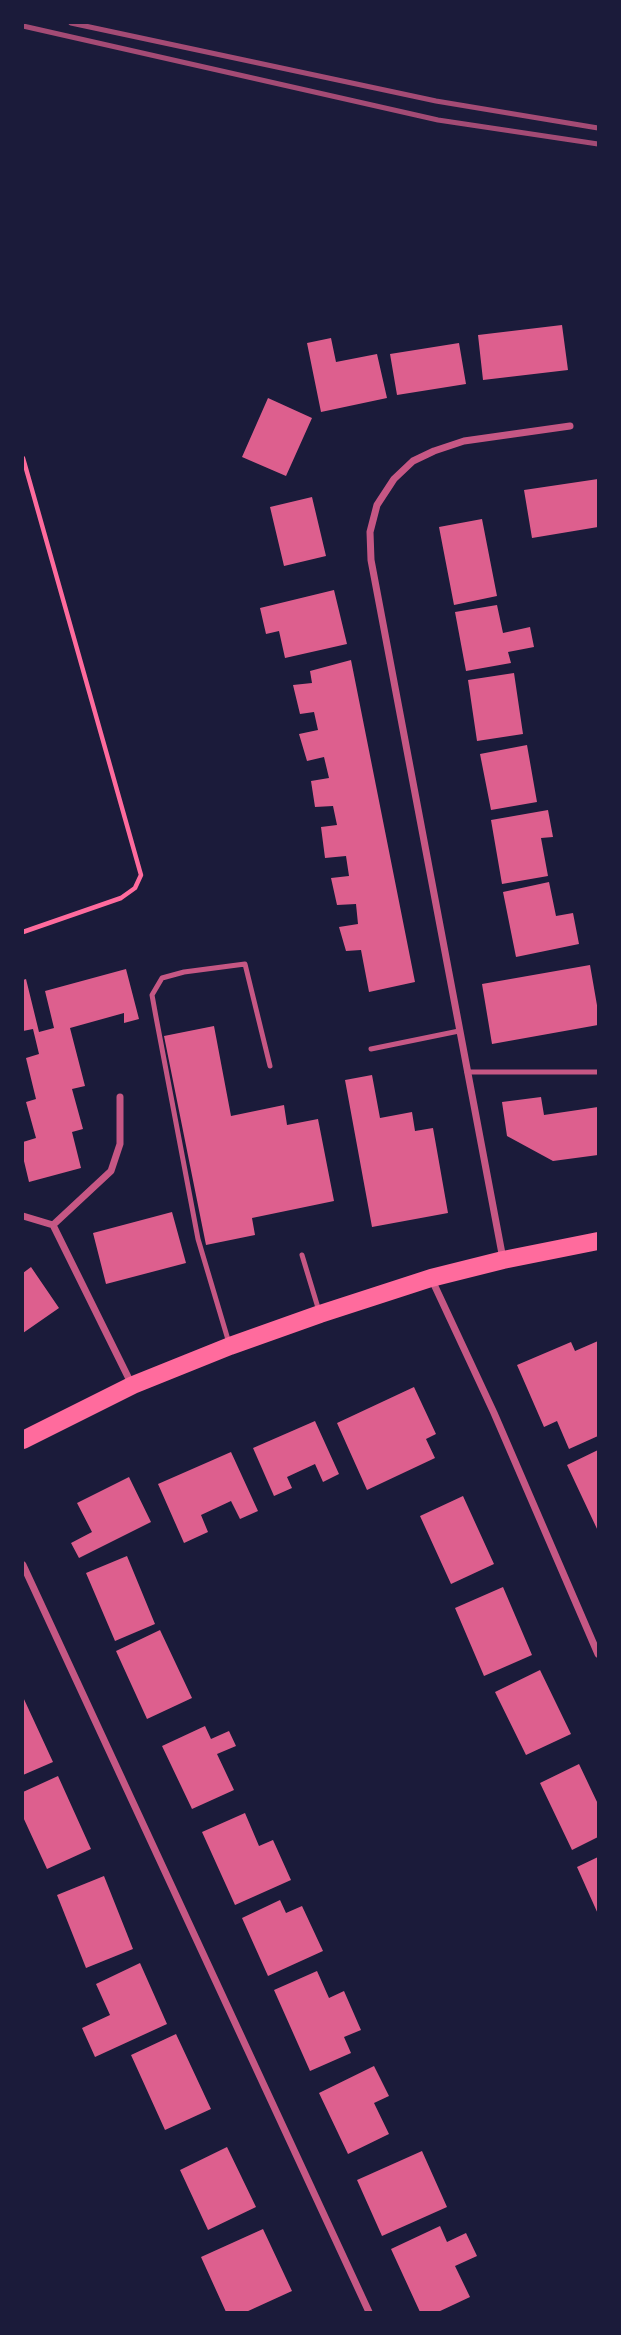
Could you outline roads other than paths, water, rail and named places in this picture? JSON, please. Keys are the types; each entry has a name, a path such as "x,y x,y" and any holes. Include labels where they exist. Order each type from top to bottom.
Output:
{"main road":[{"path":"23,1440 133,1385 320,1314 431,1278 598,1241"}],"street":[{"path":"503,1260 370,560 370,532 377,505 394,479 413,461 464,441 570,426"},
{"path":"53,1225 111,1171 120,1144 120,1097"},
{"path":"23,1216 53,1225 133,1385"},
{"path":"431,1278 598,1654"},
{"path":"23,1565 369,2312"}],"lane":[{"path":"230,1346 198,1239 156,1017 152,995 162,978 184,972 245,964 270,1066"},
{"path":"371,1049 459,1031"},
{"path":"467,1072 598,1072"},
{"path":"302,1255 320,1314"}],"railway":[{"path":"71,23 436,101 598,128"},
{"path":"23,26 438,120 598,144"}]}
